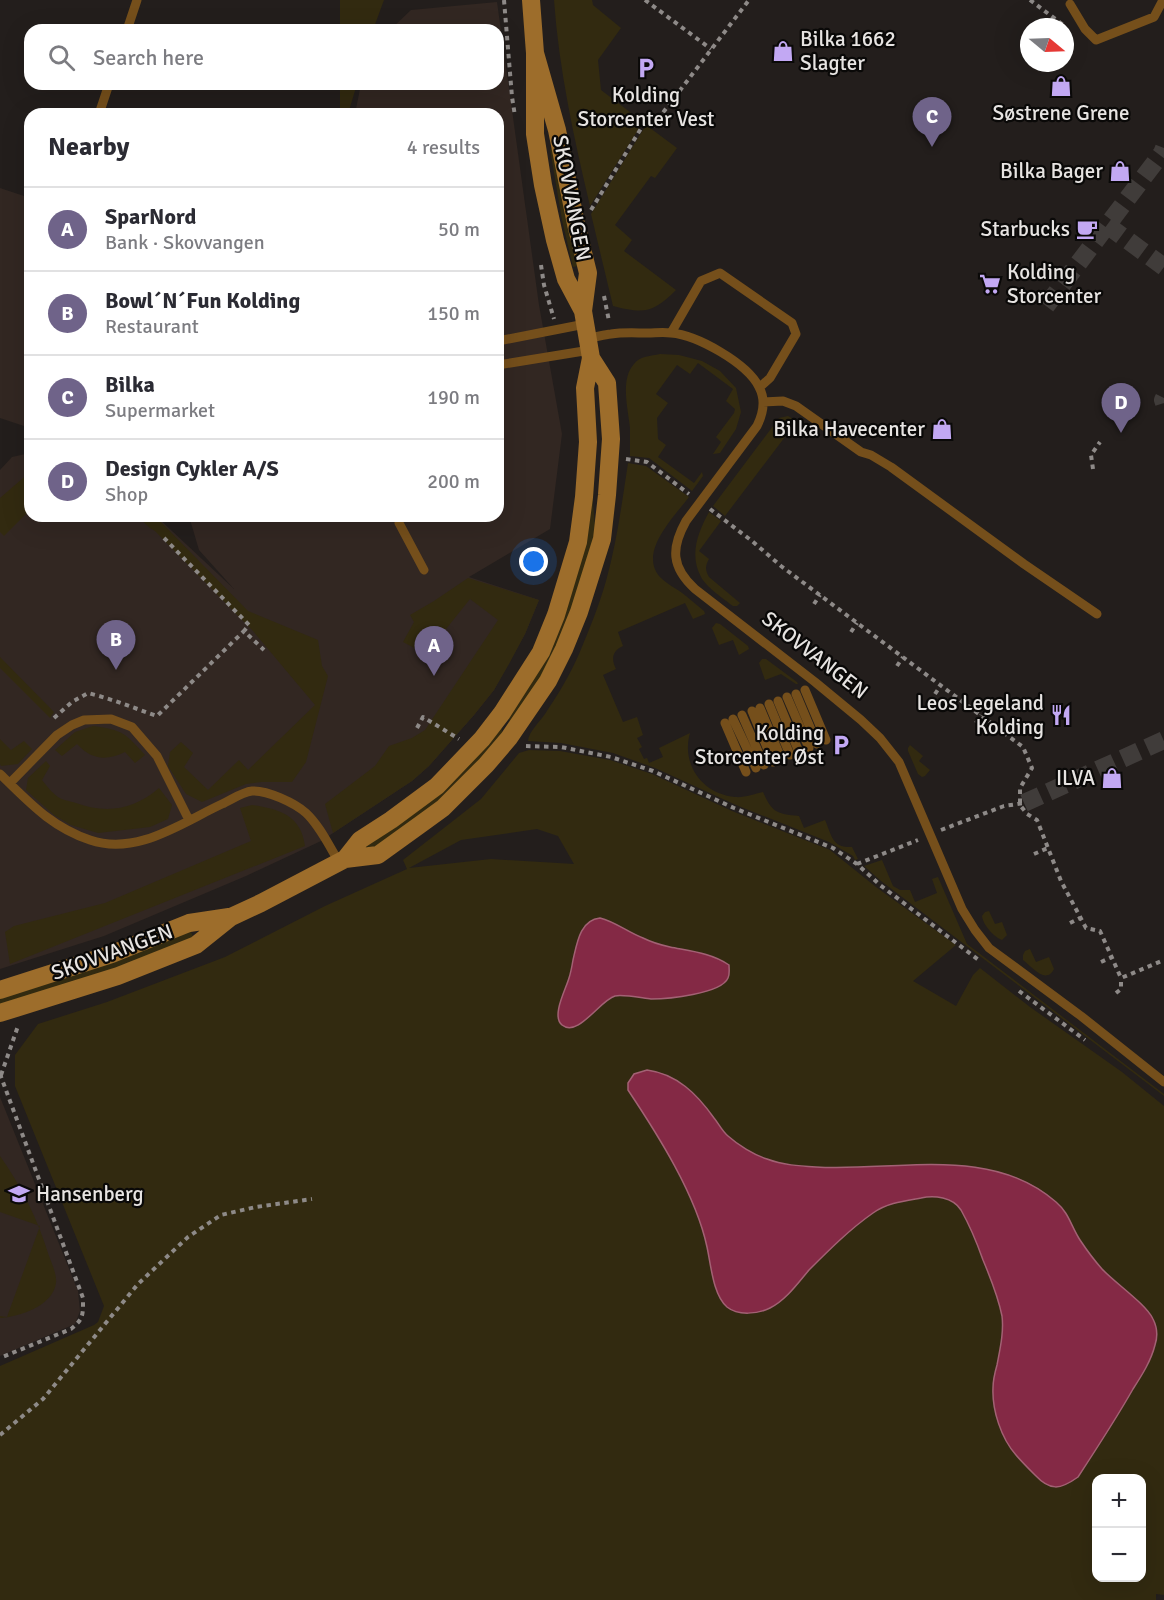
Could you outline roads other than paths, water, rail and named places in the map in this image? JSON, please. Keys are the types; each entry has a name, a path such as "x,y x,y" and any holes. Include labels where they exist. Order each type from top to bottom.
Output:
{"street":[{"name":"SKOVVANGEN","path":"0,1013 118,976 196,945 231,917 342,861 378,855 422,824 464,788 509,738 548,681 564,650 579,612 602,539 612,439 607,383 566,279 543,185 536,134 535,53 531,0"},
{"name":"SKOVVANGEN","path":"342,861 360,840 437,786 482,739 502,713 541,652 556,615 578,542 588,442 585,388 588,273 557,130 535,53"},
{"name":"SKOVVANGEN","path":"0,990 112,954 189,923 231,917"}],"lane":[{"path":"129,24 137,0"},
{"path":"1070,4 1084,29 1096,40 1154,17 1162,0"},
{"path":"101,108 107,90"},
{"path":"504,363 588,336 612,333 671,333 696,339 717,350 737,364 760,387 780,364 796,334 792,323 720,273 701,281 671,333"},
{"path":"504,340 557,330 588,336"},
{"name":"SKOVVANGEN","path":"760,387 763,402 762,414 757,426 700,502 680,533 675,559 680,571 695,589 824,690 880,738 899,762 962,909 989,948 1081,1016 1164,1082"},
{"path":"763,402 783,401 796,406 861,452 891,467 1097,614"},
{"path":"399,522 424,570"},
{"path":"765,706 817,744 765,706"},
{"path":"765,706 777,760"},
{"path":"765,706 777,760"},
{"path":"765,706 777,760"},
{"path":"746,772 765,706"},
{"path":"10,783 57,735 72,725 84,720 111,719 132,727 157,756 189,820"},
{"path":"0,774 35,809 63,829 92,841 117,845 136,843 169,830 251,791 268,794 283,799 306,813 342,861"}],"tunnel":[{"path":"1046,306 1164,148"},
{"path":"1107,225 1164,267"},
{"path":"1164,398 1164,403"},
{"path":"1024,803 1164,740"}],"place":[{"name":"Bilka 1662 Slagter","path":"783,51"},
{"name":"Kolding Storcenter Vest","path":"646,68"},
{"name":"Søstrene Grene","path":"1061,86"},
{"name":"Bilka","path":"932,147"},
{"name":"Bilka Bager","path":"1120,171"},
{"name":"Starbucks","path":"1087,229"},
{"name":"Kolding Storcenter","path":"990,284"},
{"name":"Bilka Havecenter","path":"942,429"},
{"name":"Design Cykler A/S","path":"1121,433"},
{"name":"Bowl´N´Fun Kolding","path":"116,670"},
{"name":"SparNord","path":"434,676"},
{"name":"Leos Legeland Kolding","path":"1061,715"},
{"name":"Kolding Storcenter Øst","path":"841,745"},
{"name":"ILVA","path":"1112,778"},
{"name":"Hansenberg","path":"19,1194"}]}
